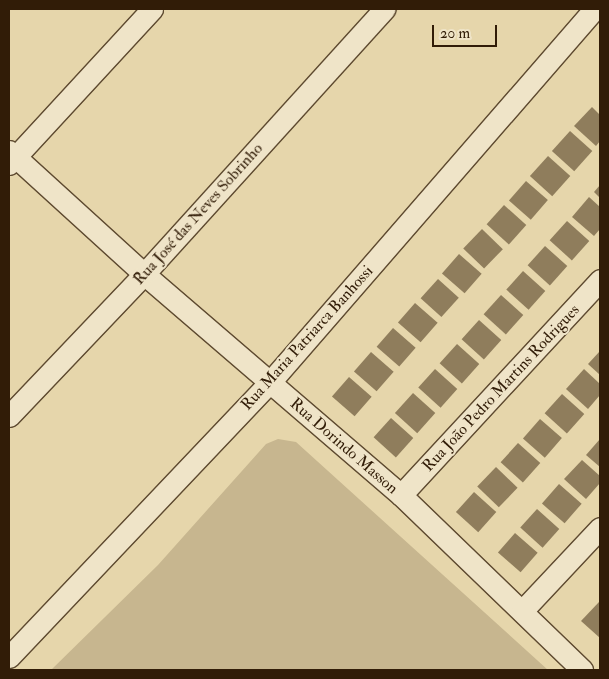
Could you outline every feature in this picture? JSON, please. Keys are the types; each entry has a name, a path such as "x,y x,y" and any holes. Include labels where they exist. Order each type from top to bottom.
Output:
{"street":[{"path":"11,157 152,9"},
{"name":"Rua José das Neves Sobrinho","path":"9,416 144,274 384,9"},
{"name":"Rua Maria Patriarca Banhossi","path":"9,657 270,381 594,9"},
{"name":"Rua Dorindo Masson","path":"11,157 401,495 582,670"},
{"name":"Rua João Pedro Martins Rodrigues","path":"401,495 600,280"},
{"path":"522,612 600,528"}],"shaded area":[{"path":"278,439 296,442 548,670 51,670 158,565 266,444"}],"building":[{"path":"592,107 600,115 600,141 596,146 574,126"},
{"path":"570,131 592,151 574,171 552,151"},
{"path":"548,156 570,176 552,196 530,176"},
{"path":"526,181 548,200 531,220 509,201"},
{"path":"600,185 600,198 594,192"},
{"path":"589,197 600,207 600,229 594,236 572,217"},
{"path":"504,205 526,225 509,244 487,224"},
{"path":"567,221 589,241 572,260 550,240"},
{"path":"482,229 503,249 484,269 463,248"},
{"path":"545,246 567,266 550,285 528,265"},
{"path":"459,254 482,274 465,293 442,274"},
{"path":"523,271 545,291 529,310 506,290"},
{"path":"438,279 459,298 441,317 421,298"},
{"path":"501,295 523,315 506,334 484,314"},
{"path":"415,303 438,323 421,342 398,323"},
{"path":"479,320 501,340 484,359 462,339"},
{"path":"393,328 416,348 399,367 377,347"},
{"path":"457,344 479,364 462,383 440,363"},
{"path":"600,351 600,375 588,364"},
{"path":"371,352 394,372 377,391 354,372"},
{"path":"435,369 457,389 441,408 418,388"},
{"path":"584,369 600,384 600,395 588,409 566,389"},
{"path":"349,377 372,397 355,416 332,397"},
{"path":"413,393 435,413 417,433 395,413"},
{"path":"562,394 584,414 567,433 545,413"},
{"path":"391,418 413,438 396,457 374,437"},
{"path":"540,419 562,438 545,458 523,439"},
{"path":"600,439 600,467 586,455"},
{"path":"518,443 540,463 523,482 501,462"},
{"path":"582,460 600,476 600,483 586,499 564,479"},
{"path":"496,467 518,488 499,507 477,486"},
{"path":"559,484 582,504 565,523 542,504"},
{"path":"474,492 496,512 478,532 456,512"},
{"path":"537,509 559,529 543,548 520,528"},
{"path":"515,533 538,553 521,572 498,553"},
{"path":"600,603 600,638 581,621"}]}
